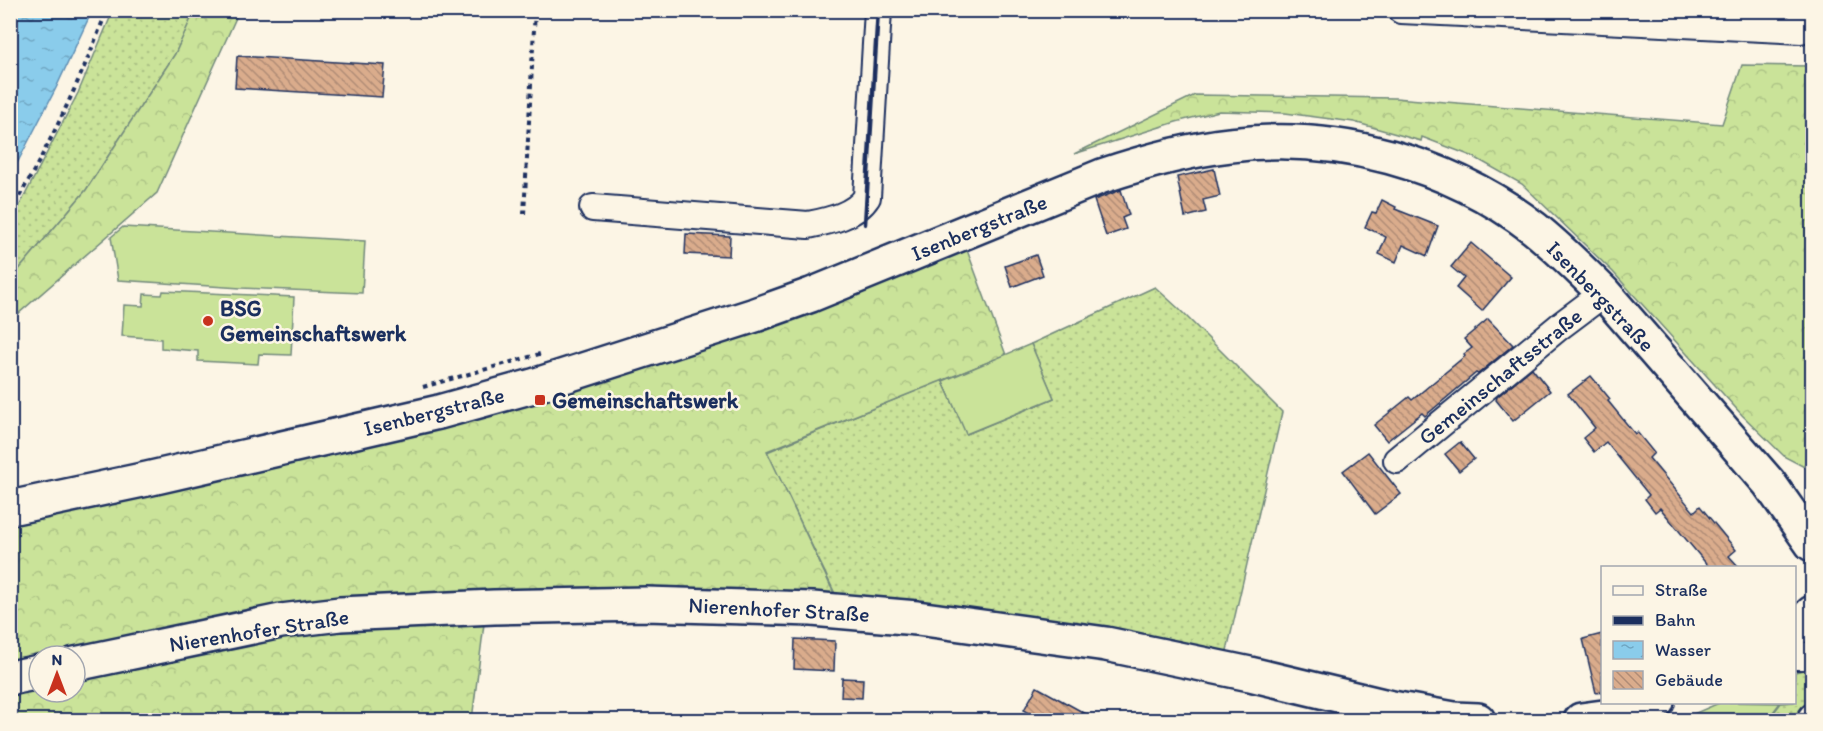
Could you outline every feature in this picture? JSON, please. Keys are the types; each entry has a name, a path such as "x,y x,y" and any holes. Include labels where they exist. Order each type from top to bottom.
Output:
{"main road":[{"name":"Isenbergstraße","path":"10,508 439,412 533,386 811,295 1102,176 1163,157 1231,144 1298,142 1344,147 1387,156 1439,174 1489,198 1533,228 1575,264 1604,293 1769,483 1812,544"},
{"path":"1769,483 1812,503"},
{"name":"Nierenhofer Straße","path":"87,661 281,621 340,614 494,607 646,604 801,608 857,611 917,618 1106,644 1250,674 1392,708 1454,719 1478,720"},
{"path":"1796,628 1812,613"},
{"path":"10,678 27,674"},
{"path":"1581,720 1625,714 1652,704"}],"street":[{"path":"593,208 808,225 858,208 867,197 878,10"},
{"path":"1401,10 1801,30 1803,10"},
{"name":"Gemeinschaftsstraße","path":"1397,460 1560,326 1604,293"},
{"path":"1796,656 1812,656"}],"path":[{"path":"10,212 30,180 67,107 107,10"},
{"path":"524,214 535,10"},
{"path":"417,388 554,350"},
{"path":"10,424 15,449 10,451"}],"green space":[{"path":"195,10 239,11 157,193 11,320 11,279 86,190 175,54"},
{"path":"113,11 195,11 175,54 86,190 11,279 11,222 78,93"},
{"path":"1742,65 1812,66 1812,471 1785,457 1742,415 1613,272 1522,184 1474,157 1422,137 1421,141 1354,122 1285,113 1219,111 1074,154 1195,95 1395,98 1722,124"},
{"path":"123,227 365,241 362,293 118,280 111,237"},
{"path":"964,242 1006,355 767,451 839,604 488,592 472,720 11,720 10,523"},
{"path":"1155,287 1282,412 1226,655 840,604 767,452 942,380 967,434 1054,398 1031,344"},
{"name":"BSG Gemeinschaftswerk","path":"163,291 294,297 291,355 259,354 258,364 198,361 198,351 161,348 161,339 122,336 124,305 143,306 144,294 162,295"},
{"path":"1031,344 1054,398 966,434 943,381"},
{"path":"1812,668 1812,704 1802,720 1768,720 1780,704 1796,704 1796,672"},
{"path":"1717,704 1779,704 1767,720 1672,720 1689,716"}],"water":[{"path":"11,10 92,11 56,88 11,175"}],"building":[{"path":"237,56 385,65 382,97 235,88"},
{"path":"1214,169 1220,196 1203,200 1206,212 1185,217 1177,177"},
{"path":"1121,190 1129,215 1122,218 1126,229 1106,236 1094,200"},
{"path":"1382,200 1396,207 1395,209 1438,226 1427,256 1403,245 1396,262 1379,254 1386,237 1365,227 1372,212 1376,213"},
{"path":"686,234 730,236 729,256 685,254"},
{"path":"1471,243 1511,277 1482,311 1456,288 1464,278 1451,267"},
{"path":"1036,255 1043,275 1012,287 1005,266"},
{"path":"1488,319 1513,345 1425,416 1422,413 1387,441 1374,425 1409,397 1412,400 1465,356 1464,354 1472,348 1464,339"},
{"path":"1532,368 1550,391 1513,421 1496,400 1497,397"},
{"path":"1591,376 1621,417 1654,453 1649,458 1694,512 1700,506 1736,550 1729,556 1738,566 1708,566 1660,508 1655,512 1645,499 1649,495 1606,442 1594,452 1583,438 1595,428 1568,394"},
{"path":"1460,442 1474,459 1459,471 1445,454"},
{"path":"1368,452 1401,494 1375,514 1343,471"},
{"path":"1601,634 1601,692 1596,693 1583,639"},
{"path":"795,639 835,641 834,671 794,669"},
{"path":"842,678 863,679 862,698 841,697"},
{"path":"1037,687 1097,720 1043,720 1024,710"}],"railway":[{"path":"865,224 878,10"}],"place":[{"name":"BSG Gemeinschaftswerk","path":"208,321"},
{"name":"Gemeinschaftswerk","path":"540,400"}]}
